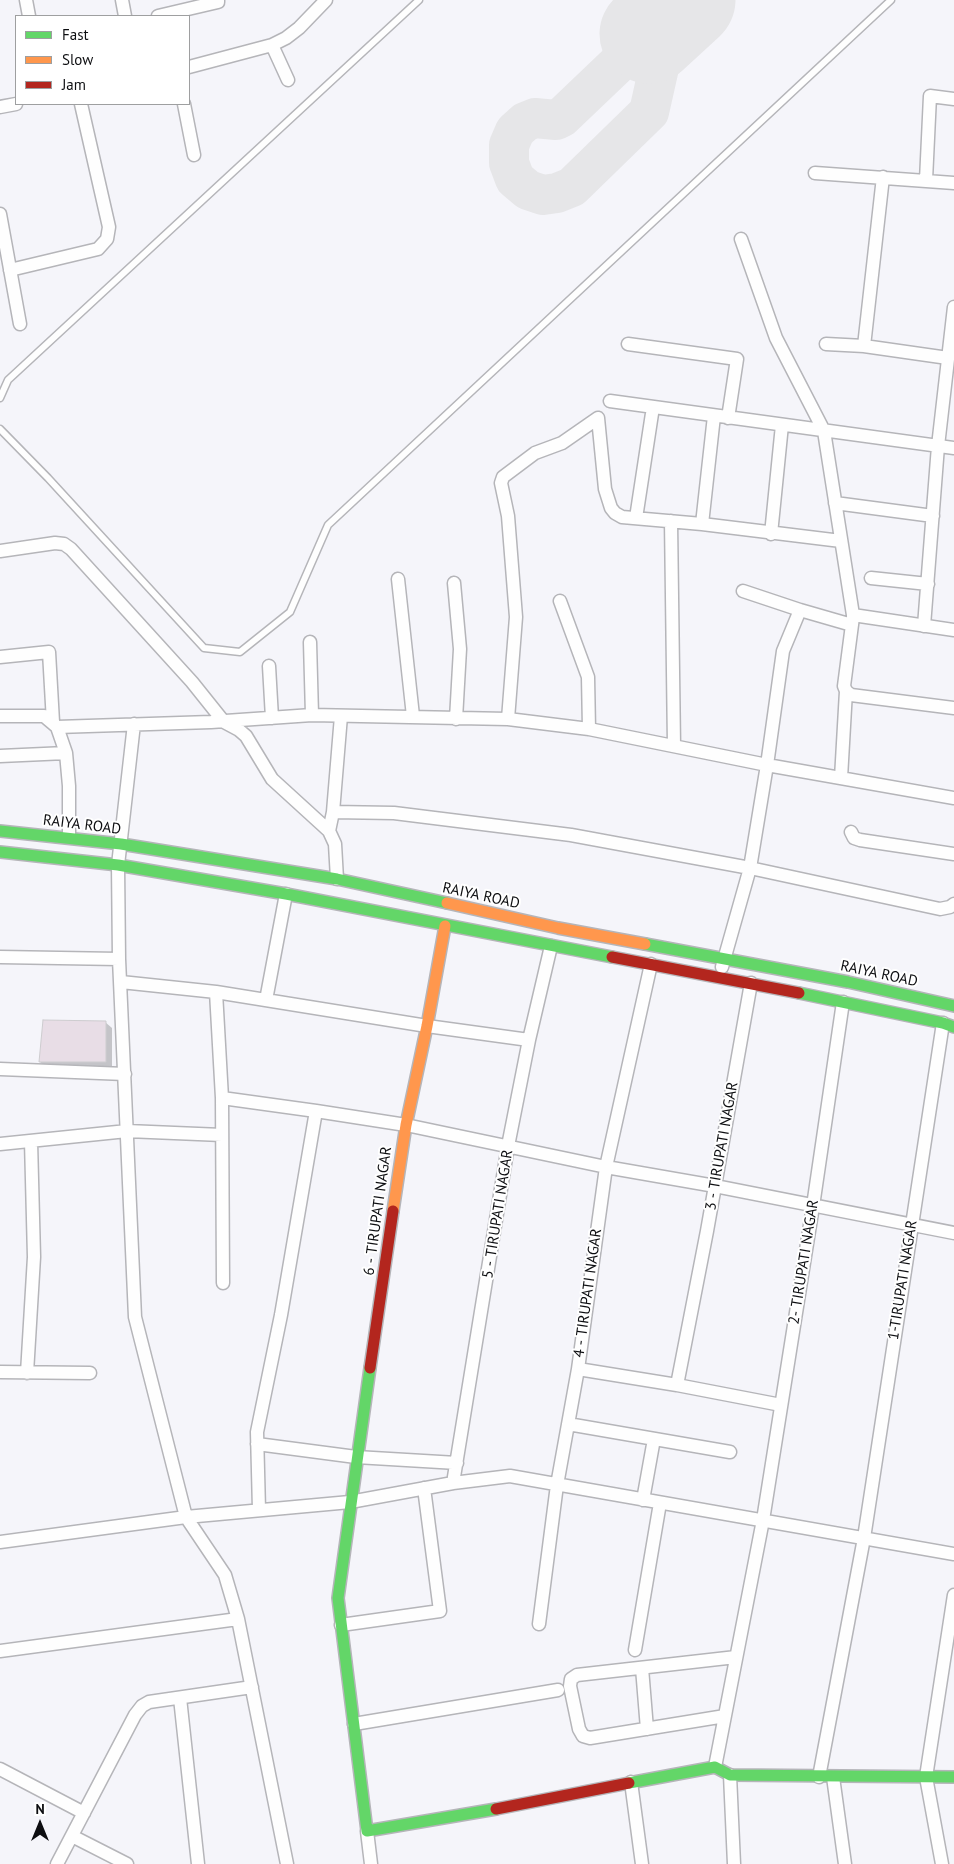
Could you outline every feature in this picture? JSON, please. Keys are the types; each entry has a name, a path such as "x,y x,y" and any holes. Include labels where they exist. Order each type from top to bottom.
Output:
{"street":[{"path":"26,0 29,15"},
{"path":"122,0 125,15"},
{"path":"162,15 218,2 218,0"},
{"path":"190,67 272,45 286,38 299,28 321,2"},
{"path":"272,45 288,80"},
{"path":"926,180 930,96 954,99"},
{"path":"0,107 15,104"},
{"path":"10,270 98,249 107,239 109,227 82,105"},
{"path":"184,105 194,155"},
{"path":"815,173 954,183"},
{"path":"864,346 882,177"},
{"path":"0,214 3,251 10,270 20,324"},
{"path":"741,239 776,338 824,431 853,620 844,686 846,691 841,778"},
{"path":"924,626 938,446 954,307"},
{"path":"628,344 737,359 728,418"},
{"path":"826,344 864,346 948,358"},
{"path":"610,401 954,448"},
{"path":"636,518 653,407"},
{"path":"702,524 714,416"},
{"path":"508,719 516,617 508,516 501,483 503,477 534,453 562,443 598,418 605,489 611,508 622,517 702,524 771,534 842,541"},
{"path":"771,534 782,425"},
{"path":"835,503 933,516"},
{"path":"671,521 674,746"},
{"path":"0,551 56,543 64,544 71,549 192,682 224,722 246,736 272,779 329,831 335,844 337,879"},
{"path":"871,578 928,584"},
{"path":"398,579 413,716"},
{"path":"454,583 460,650 456,718"},
{"path":"743,591 800,610 853,620 954,630"},
{"path":"560,601 588,677 589,729"},
{"path":"720,978 750,868 783,651 800,610"},
{"path":"310,642 312,715"},
{"path":"0,657 49,652 55,724 66,753 69,786 69,837"},
{"path":"269,666 272,718"},
{"path":"846,691 851,695 954,708"},
{"path":"0,716 44,716 55,724 224,722 312,715 508,719 589,729 767,765 954,798"},
{"path":"329,831 333,812 341,716"},
{"path":"134,724 118,865 119,960 135,1317 186,1517 225,1575 238,1619 287,1864"},
{"path":"0,756 66,753"},
{"path":"333,812 394,813 571,835 750,868 940,909 950,908 954,904"},
{"name":"RAIYA ROAD","path":"0,831 121,844 337,879 558,928 848,982 954,1006"},
{"path":"851,832 854,838 860,840 954,854"},
{"path":"0,852 118,865 286,894 445,926 751,983 948,1025"},
{"path":"266,1000 286,894"},
{"name":"6 - TIRUPATI NAGAR","path":"367,1831 338,1598 356,1457 406,1125 427,1026 445,926"},
{"name":"5 - TIRUPATI NAGAR","path":"453,1483 508,1146 529,1040 551,946"},
{"path":"0,957 119,960"},
{"name":"4 - TIRUPATI NAGAR","path":"539,1624 558,1485 578,1369 606,1168 651,964"},
{"path":"121,982 216,992 427,1026 529,1040"},
{"name":"3 - TIRUPATI NAGAR","path":"677,1385 751,983"},
{"path":"216,992 222,1098 223,1283"},
{"name":"2- TIRUPATI NAGAR","path":"715,1767 763,1520 814,1206 844,1002"},
{"name":"1-TIRUPATI NAGAR","path":"819,1776 864,1538 911,1226 948,1025"},
{"path":"0,1069 124,1074"},
{"path":"222,1098 406,1125 606,1168 715,1186 954,1233"},
{"path":"258,1510 257,1432 281,1315 316,1111"},
{"path":"0,1144 127,1131 222,1135"},
{"path":"27,1373 34,1257 31,1141"},
{"path":"578,1369 677,1385 781,1406"},
{"path":"0,1372 90,1373"},
{"path":"568,1424 730,1452"},
{"path":"643,1500 654,1439"},
{"path":"257,1444 356,1457 457,1463"},
{"path":"0,1542 186,1517 350,1502 453,1483 510,1476 954,1554"},
{"path":"341,1625 440,1611 424,1488"},
{"path":"635,1650 660,1503"},
{"path":"942,1864 926,1777 954,1596"},
{"path":"0,1651 238,1619"},
{"path":"725,1716 590,1738 583,1736 579,1729 570,1686 571,1679 577,1675 736,1657"},
{"path":"642,1668 647,1729"},
{"path":"57,1864 135,1715 142,1706 149,1702 252,1687"},
{"path":"354,1724 558,1690"},
{"path":"180,1698 198,1864"},
{"path":"371,1864 367,1831 482,1812 715,1767 730,1775 954,1777"},
{"path":"0,1768 84,1813"},
{"path":"730,1775 734,1864"},
{"path":"833,1776 846,1864"},
{"path":"631,1782 642,1864"},
{"path":"72,1836 127,1864"}],"lane":[{"path":"0,398 8,380 418,0"},
{"path":"0,429 48,478 204,648 240,652 290,612 328,525 891,0"}],"building":[{"path":"43,1020 106,1021 106,1062 39,1062"}],"taxiway":[{"path":"649,34 562,117 556,120 535,118 525,122 515,131 509,145 509,163 515,179 528,190 543,195 557,193 572,187 649,112 671,14"}],"runway":[{"path":"649,34 686,0"}],"traffic: fast":[{"path":"0,831 121,844 337,879 447,903"},
{"path":"0,852 118,865 286,894 612,957"},
{"path":"645,944 848,982 954,1006"},
{"path":"799,993 943,1023 954,1027"},
{"path":"370,1368 338,1598 367,1831 496,1809"},
{"path":"629,1783 715,1767 730,1775 954,1777"}],"traffic: slow":[{"path":"447,903 558,928 645,944"},
{"path":"393,1211 406,1125 427,1026 445,926"}],"traffic: jam":[{"path":"612,957 799,993"},
{"path":"370,1368 393,1211"},
{"path":"496,1809 629,1783"}]}
